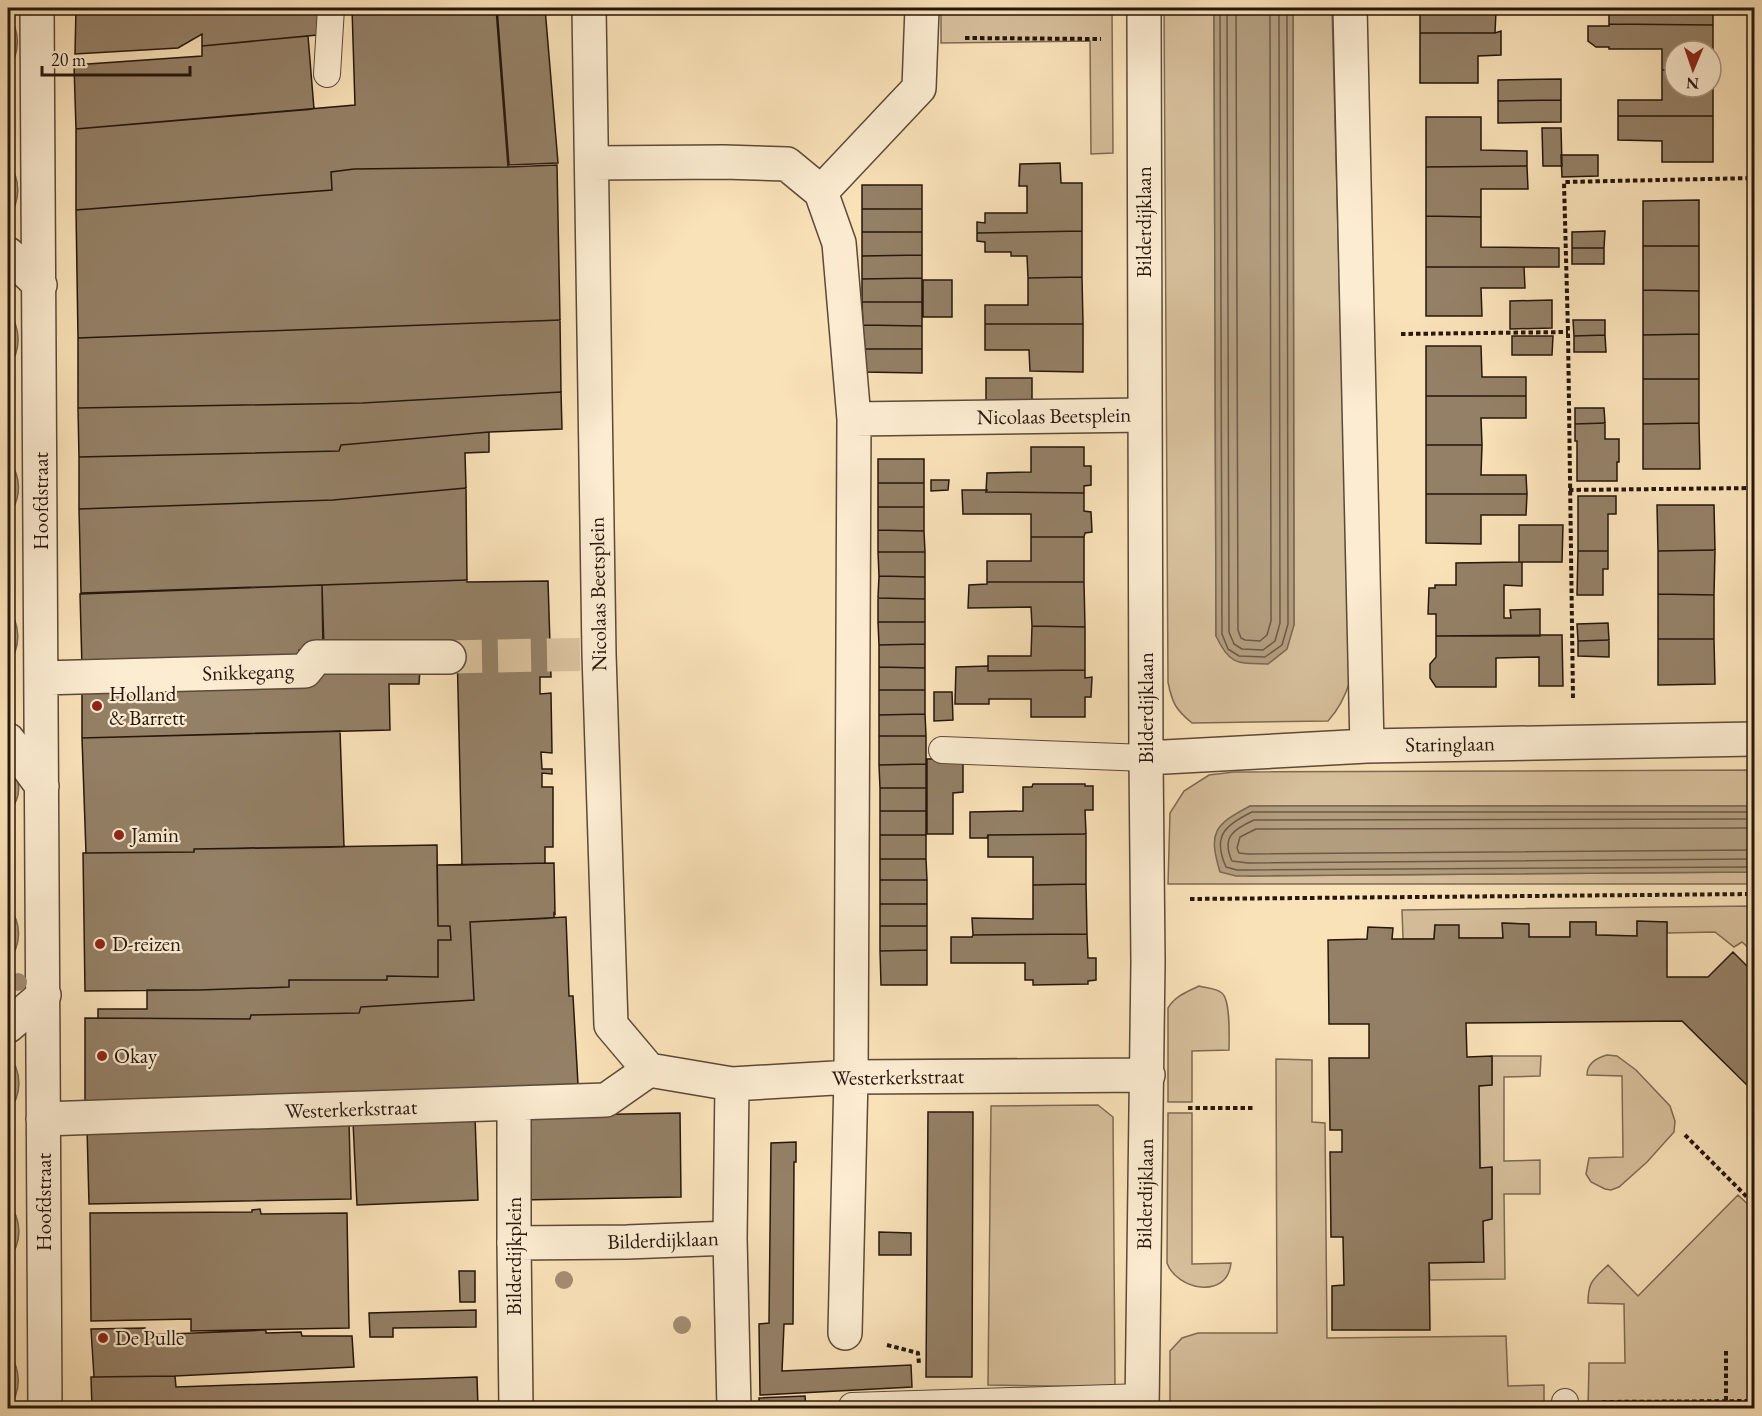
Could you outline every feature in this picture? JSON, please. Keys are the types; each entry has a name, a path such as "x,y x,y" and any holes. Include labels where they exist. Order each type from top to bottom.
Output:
{"street":[{"name":"Hoofdstraat","path":"37,8 22,268 41,678 42,786 26,1010 43,1119 45,1408"},
{"name":"Nicolaas Beetsplein","path":"589,8 599,654 611,1025 649,1070"},
{"path":"1350,8 1367,746"},
{"path":"821,192 919,88 921,22"},
{"name":"Bilderdijklaan","path":"1143,1404 1148,1075 1144,23"},
{"path":"592,163 787,164 821,192 839,243 854,419 851,1077 844,1333"},
{"name":"Nicolaas Beetsplein","path":"854,419 1145,415"},
{"name":"Snikkegang","path":"41,678 305,671 316,657 449,657"},
{"name":"Staringlaan","path":"1146,758 1367,746 1755,739"},
{"path":"8,740 42,786"},
{"name":"Westerkerkstraat","path":"43,1119 606,1100 649,1070 732,1084 851,1077 1148,1075"},
{"name":"Bilderdijklaan","path":"514,1243 730,1238 732,1084"},
{"name":"Bilderdijkplein","path":"514,1104 516,1408"},
{"path":"730,1238 734,1408"}],"lane":[{"path":"327,74 331,8"},
{"path":"942,750 1146,758"},
{"path":"852,1408 852,1406 921,1404 1143,1404"}],"path":[{"path":"921,22 1144,23"},
{"path":"1574,741 1564,182 1755,178"},
{"path":"1357,334 1568,332"},
{"path":"1569,490 1755,488"},
{"path":"1148,899 1755,894"},
{"path":"1146,1109 1253,1107"},
{"path":"1685,1135 1755,1204"},
{"path":"844,1333 918,1353 921,1404"},
{"path":"1726,1351 1726,1401"},
{"path":"1143,1404 1565,1405 1755,1401"}],"shaded area":[{"path":"941,8 1112,8 1113,153 1091,154 1090,41 941,43"},
{"path":"1164,8 1214,8 1216,636 1294,625 1293,8 1332,8 1350,681 1341,702 1328,721 1192,723 1173,701 1168,682"},
{"path":"1754,770 1754,806 1250,806 1248,876 1754,872 1754,884 1168,884 1170,813 1184,791 1209,775 1234,772"},
{"path":"1754,906 1754,953 1742,942 1734,947 1715,932 1667,933 1667,922 1637,922 1637,936 1596,935 1596,922 1570,922 1570,937 1529,937 1528,924 1503,923 1503,938 1459,938 1435,925 1434,939 1403,939 1402,910"},
{"path":"1199,986 1217,990 1225,997 1229,1020 1229,1050 1192,1051 1192,1102 1168,1102 1168,1008 1178,997"},
{"path":"1607,1055 1617,1056 1636,1070 1670,1106 1675,1121 1674,1132 1647,1162 1619,1187 1611,1190 1591,1182 1586,1174 1589,1158 1623,1157 1622,1076 1587,1075 1593,1062"},
{"path":"1492,1056 1541,1056 1540,1076 1504,1077 1504,1161 1540,1160 1540,1194 1504,1194 1505,1279 1430,1280 1429,1263 1483,1221 1492,1219 1492,1168 1480,1168 1479,1086 1492,1084"},
{"path":"1276,1059 1312,1060 1312,1122 1325,1123 1327,1338 1506,1336 1508,1386 1544,1385 1544,1408 1170,1408 1170,1351 1182,1338 1198,1333 1277,1333"},
{"path":"1098,1105 1113,1117 1115,1387 988,1385 991,1106"},
{"path":"1168,1113 1192,1113 1192,1264 1231,1263 1221,1283 1211,1287 1201,1287 1180,1279 1167,1263"},
{"path":"1738,1195 1754,1210 1754,1408 1588,1408 1589,1363 1625,1363 1624,1304 1588,1303 1592,1281 1608,1265 1638,1296"}],"water":[{"path":"1214,8 1293,8 1294,625 1287,649 1268,664 1236,661 1226,653 1216,636"},
{"path":"8,14 17,35 17,50 8,70"},
{"path":"8,163 16,177 18,191 15,205 8,219"},
{"path":"8,312 16,326 18,340 15,354 8,368"},
{"path":"8,459 18,480 18,495 8,516"},
{"path":"8,609 16,623 18,637 15,652 8,666"},
{"path":"8,757 17,778 19,792 14,806 8,813"},
{"path":"1250,806 1754,806 1754,872 1236,876 1220,872 1215,847 1217,831 1228,819"},
{"path":"8,906 18,927 18,942 8,963"},
{"path":"8,1054 16,1068 19,1083 16,1098 8,1111"},
{"path":"8,1202 16,1216 19,1231 16,1246 8,1260"},
{"path":"8,1351 15,1365 18,1380 16,1394 9,1408 8,1408"}],"building":[{"path":"76,8 318,8 317,35 202,46 202,34 178,48 75,54"},
{"path":"352,8 496,8 508,167 354,169 331,172 332,190 76,210 76,129 355,105"},
{"path":"497,8 545,8 558,163 509,165"},
{"path":"1420,8 1477,8 1477,11 1496,11 1495,33 1420,33"},
{"path":"1609,8 1713,8 1713,25 1609,24"},
{"path":"1609,24 1713,25 1713,39 1663,39 1662,70 1662,49 1609,49 1609,47 1596,47 1588,41 1588,26 1609,26"},
{"path":"1501,31 1501,55 1478,56 1478,83 1420,83 1420,33 1495,33"},
{"path":"308,36 314,109 76,129 74,65 202,56 202,46"},
{"path":"1663,70 1663,99 1713,99 1713,116 1618,116 1618,100 1662,100"},
{"path":"1561,79 1561,100 1498,101 1498,80"},
{"path":"1561,100 1561,122 1498,123 1498,101"},
{"path":"1618,116 1713,116 1713,162 1662,162 1662,141 1618,140"},
{"path":"1426,117 1481,117 1481,150 1527,151 1527,166 1426,167"},
{"path":"1542,128 1561,128 1562,166 1543,166"},
{"path":"1561,155 1598,155 1598,176 1562,177"},
{"path":"1060,163 1061,183 1082,183 1082,231 977,233 977,222 985,223 985,213 1027,213 1027,186 1019,186 1020,164"},
{"path":"557,165 560,320 78,338 76,210 332,190 331,172 354,169"},
{"path":"1527,166 1528,189 1481,189 1481,217 1426,216 1426,167"},
{"path":"862,185 922,185 922,209 862,209"},
{"path":"1699,200 1699,246 1643,246 1643,201"},
{"path":"862,209 922,209 922,232 862,232"},
{"path":"1426,216 1481,217 1481,247 1559,248 1559,267 1426,267"},
{"path":"1082,231 1082,277 1028,278 1027,256 1011,256 1011,252 985,252 985,242 977,241 977,233"},
{"path":"1605,231 1604,248 1572,248 1572,232"},
{"path":"862,232 922,232 922,255 862,256"},
{"path":"1643,246 1699,246 1699,291 1643,290"},
{"path":"1572,248 1604,248 1604,264 1572,264"},
{"path":"922,255 922,278 862,279 862,256"},
{"path":"1426,267 1524,267 1525,288 1481,288 1482,316 1426,316"},
{"path":"1082,277 1083,324 985,324 985,305 1028,305 1028,278"},
{"path":"922,278 922,302 862,302 862,279"},
{"path":"923,280 952,280 952,317 923,317"},
{"path":"1643,290 1699,291 1699,334 1643,335"},
{"path":"1552,300 1552,328 1510,329 1510,301"},
{"path":"862,302 922,302 922,326 863,325"},
{"path":"560,320 561,392 362,403 78,408 78,338"},
{"path":"1573,320 1605,320 1605,335 1574,336"},
{"path":"985,324 1083,324 1083,372 1030,371 1029,350 985,350"},
{"path":"863,325 922,326 922,349 862,349"},
{"path":"1699,334 1699,379 1643,379 1643,335"},
{"path":"1605,335 1606,352 1574,352 1574,336"},
{"path":"1512,336 1553,336 1552,355 1512,355"},
{"path":"1426,346 1481,346 1482,377 1526,377 1526,396 1426,396"},
{"path":"862,349 922,349 922,373 863,372"},
{"path":"986,378 1032,378 1032,401 986,401"},
{"path":"1643,379 1699,379 1699,423 1643,424"},
{"path":"561,392 562,429 489,432 341,445 339,451 79,457 78,408 362,403"},
{"path":"1426,396 1526,396 1526,418 1481,418 1482,445 1426,445"},
{"path":"1575,408 1604,408 1605,423 1575,424"},
{"path":"1605,423 1605,439 1619,439 1617,481 1577,481 1575,424"},
{"path":"1699,423 1700,469 1643,469 1643,424"},
{"path":"489,432 489,452 465,453 466,488 333,500 79,509 79,457 339,451 341,445"},
{"path":"1426,445 1482,445 1481,475 1526,475 1527,494 1426,494"},
{"path":"1031,447 1084,447 1084,466 1091,466 1091,485 1084,486 1084,493 986,492 987,473 1031,472"},
{"path":"878,459 924,459 924,483 878,483"},
{"path":"931,480 949,480 948,490 931,491"},
{"path":"878,483 924,483 924,507 878,507"},
{"path":"466,488 467,580 81,593 79,509 333,500"},
{"path":"962,490 1084,493 1084,511 1091,512 1092,532 1085,533 1084,537 1031,537 1031,514 963,514"},
{"path":"1426,494 1527,494 1526,515 1481,515 1481,544 1426,543"},
{"path":"1578,496 1616,496 1616,514 1608,514 1608,551 1578,551"},
{"path":"1657,505 1714,505 1715,550 1658,551"},
{"path":"878,507 924,507 924,531 878,530"},
{"path":"1519,525 1563,525 1562,562 1519,562"},
{"path":"878,530 924,531 925,552 878,552"},
{"path":"1031,537 1084,537 1084,582 987,582 987,561 1031,561"},
{"path":"1715,550 1714,595 1658,594 1658,551"},
{"path":"1578,551 1608,551 1608,569 1603,569 1603,595 1577,595"},
{"path":"878,552 925,552 925,577 879,576"},
{"path":"1522,562 1522,586 1504,585 1504,618 1511,618 1510,610 1540,609 1540,636 1436,636 1436,614 1428,614 1429,588 1435,588 1435,585 1456,585 1456,563"},
{"path":"879,576 925,577 925,599 878,598"},
{"path":"467,580 467,582 548,581 551,677 540,677 540,694 551,693 552,753 541,752 542,769 552,769 552,774 542,773 542,787 553,787 553,847 545,847 545,863 462,865 457,647 323,648 322,585"},
{"path":"987,582 1084,582 1085,627 1032,626 1031,607 968,608 969,585 987,584"},
{"path":"322,585 324,650 299,650 299,662 82,668 80,594"},
{"path":"1658,594 1714,595 1714,639 1658,639"},
{"path":"878,598 925,599 925,622 878,622"},
{"path":"878,622 925,622 925,644 879,645"},
{"path":"1608,623 1609,640 1578,641 1577,624"},
{"path":"1032,626 1085,627 1085,670 988,671 988,656 1031,656"},
{"path":"1562,635 1563,686 1539,686 1539,657 1496,658 1496,687 1436,687 1430,678 1430,664 1436,657 1436,636"},
{"path":"1658,639 1714,639 1715,684 1658,685"},
{"path":"1609,640 1609,657 1578,656 1578,641"},
{"path":"925,644 925,668 879,667 879,645"},
{"path":"988,666 988,671 1085,670 1085,678 1092,677 1091,697 1085,697 1085,717 1031,717 1031,699 989,699 989,704 955,704 956,667"},
{"path":"879,667 925,668 925,690 879,690"},
{"path":"420,669 419,684 389,684 390,730 82,738 82,685"},
{"path":"879,690 925,690 925,714 879,715"},
{"path":"934,692 952,692 953,720 934,721"},
{"path":"925,714 926,736 879,736 879,715"},
{"path":"340,731 344,847 86,853 82,738"},
{"path":"879,736 926,736 926,764 879,765"},
{"path":"927,759 954,759 963,763 963,792 953,793 953,834 927,834"},
{"path":"926,764 926,788 880,788 879,765"},
{"path":"1033,784 1093,786 1093,810 1085,810 1086,834 988,835 987,838 970,838 970,812 1023,811 1023,787 1032,787"},
{"path":"880,788 926,788 926,811 880,811"},
{"path":"880,811 926,811 926,835 880,835"},
{"path":"1086,834 1086,884 1033,885 1033,857 988,857 988,835"},
{"path":"880,835 926,835 926,859 880,859"},
{"path":"437,845 438,926 450,926 451,940 438,940 438,977 387,976 387,980 289,980 289,987 85,991 83,853"},
{"path":"880,859 926,859 927,880 880,880"},
{"path":"554,863 554,918 470,922 474,1000 361,1007 359,1013 251,1015 250,1019 98,1018 98,1009 147,1009 147,990 289,987 289,980 387,980 387,976 438,977 438,940 451,940 450,926 438,926 437,865"},
{"path":"880,880 927,880 927,904 880,904"},
{"path":"1086,884 1087,934 973,935 972,918 1033,919 1033,885"},
{"path":"880,904 927,904 927,926 880,926"},
{"path":"566,917 569,996 573,996 578,1084 235,1099 234,1102 85,1101 85,1018 250,1019 251,1015 359,1013 361,1007 474,1000 470,922"},
{"path":"1637,921 1667,922 1667,977 1708,977 1733,952 1754,973 1754,1092 1682,1021 1466,1023 1467,1057 1492,1056 1492,1085 1479,1086 1480,1168 1492,1167 1492,1219 1483,1221 1484,1262 1429,1263 1430,1330 1332,1330 1332,1286 1344,1285 1343,1237 1331,1237 1330,1152 1342,1152 1342,1130 1330,1130 1329,1058 1369,1058 1369,1024 1329,1024 1328,940 1367,939 1368,927 1393,928 1392,939 1434,939 1435,925 1459,925 1459,938 1503,938 1502,923 1529,924 1529,937 1570,937 1570,922 1596,922 1596,935 1637,936"},
{"path":"880,926 927,926 927,950 880,951"},
{"path":"1087,934 1088,958 1096,958 1096,980 1088,981 1088,984 1033,985 1033,980 1025,980 1025,963 951,963 951,937"},
{"path":"927,950 927,985 881,985 880,951"},
{"path":"928,1112 973,1112 972,1377 926,1377"},
{"path":"680,1113 681,1197 520,1200 518,1116"},
{"path":"475,1117 478,1200 357,1205 353,1122"},
{"path":"349,1121 351,1199 89,1204 87,1128"},
{"path":"796,1142 793,1324 784,1324 782,1371 911,1365 912,1387 760,1395 759,1324 769,1323 771,1143"},
{"path":"260,1209 261,1214 347,1213 349,1328 191,1331 191,1319 91,1321 90,1213 252,1212 252,1210"},
{"path":"879,1232 911,1233 911,1255 879,1255"},
{"path":"459,1271 475,1271 475,1302 460,1302"},
{"path":"476,1310 476,1327 393,1328 393,1337 370,1337 369,1313"},
{"path":"145,1328 145,1335 266,1330 266,1333 301,1332 302,1336 352,1336 354,1367 175,1376 94,1377 91,1329"},
{"path":"175,1376 176,1387 477,1377 478,1408 92,1408 91,1377"},
{"path":"805,1396 806,1408 759,1408 759,1398"}],"tunnel":[{"path":"449,657 599,654"}],"place":[{"name":"Holland & Barrett","path":"97,706"},
{"name":"Jamin","path":"119,835"},
{"name":"D-reizen","path":"100,944"},
{"name":"Okay","path":"102,1056"},
{"name":"De Pulle","path":"103,1338"}]}
